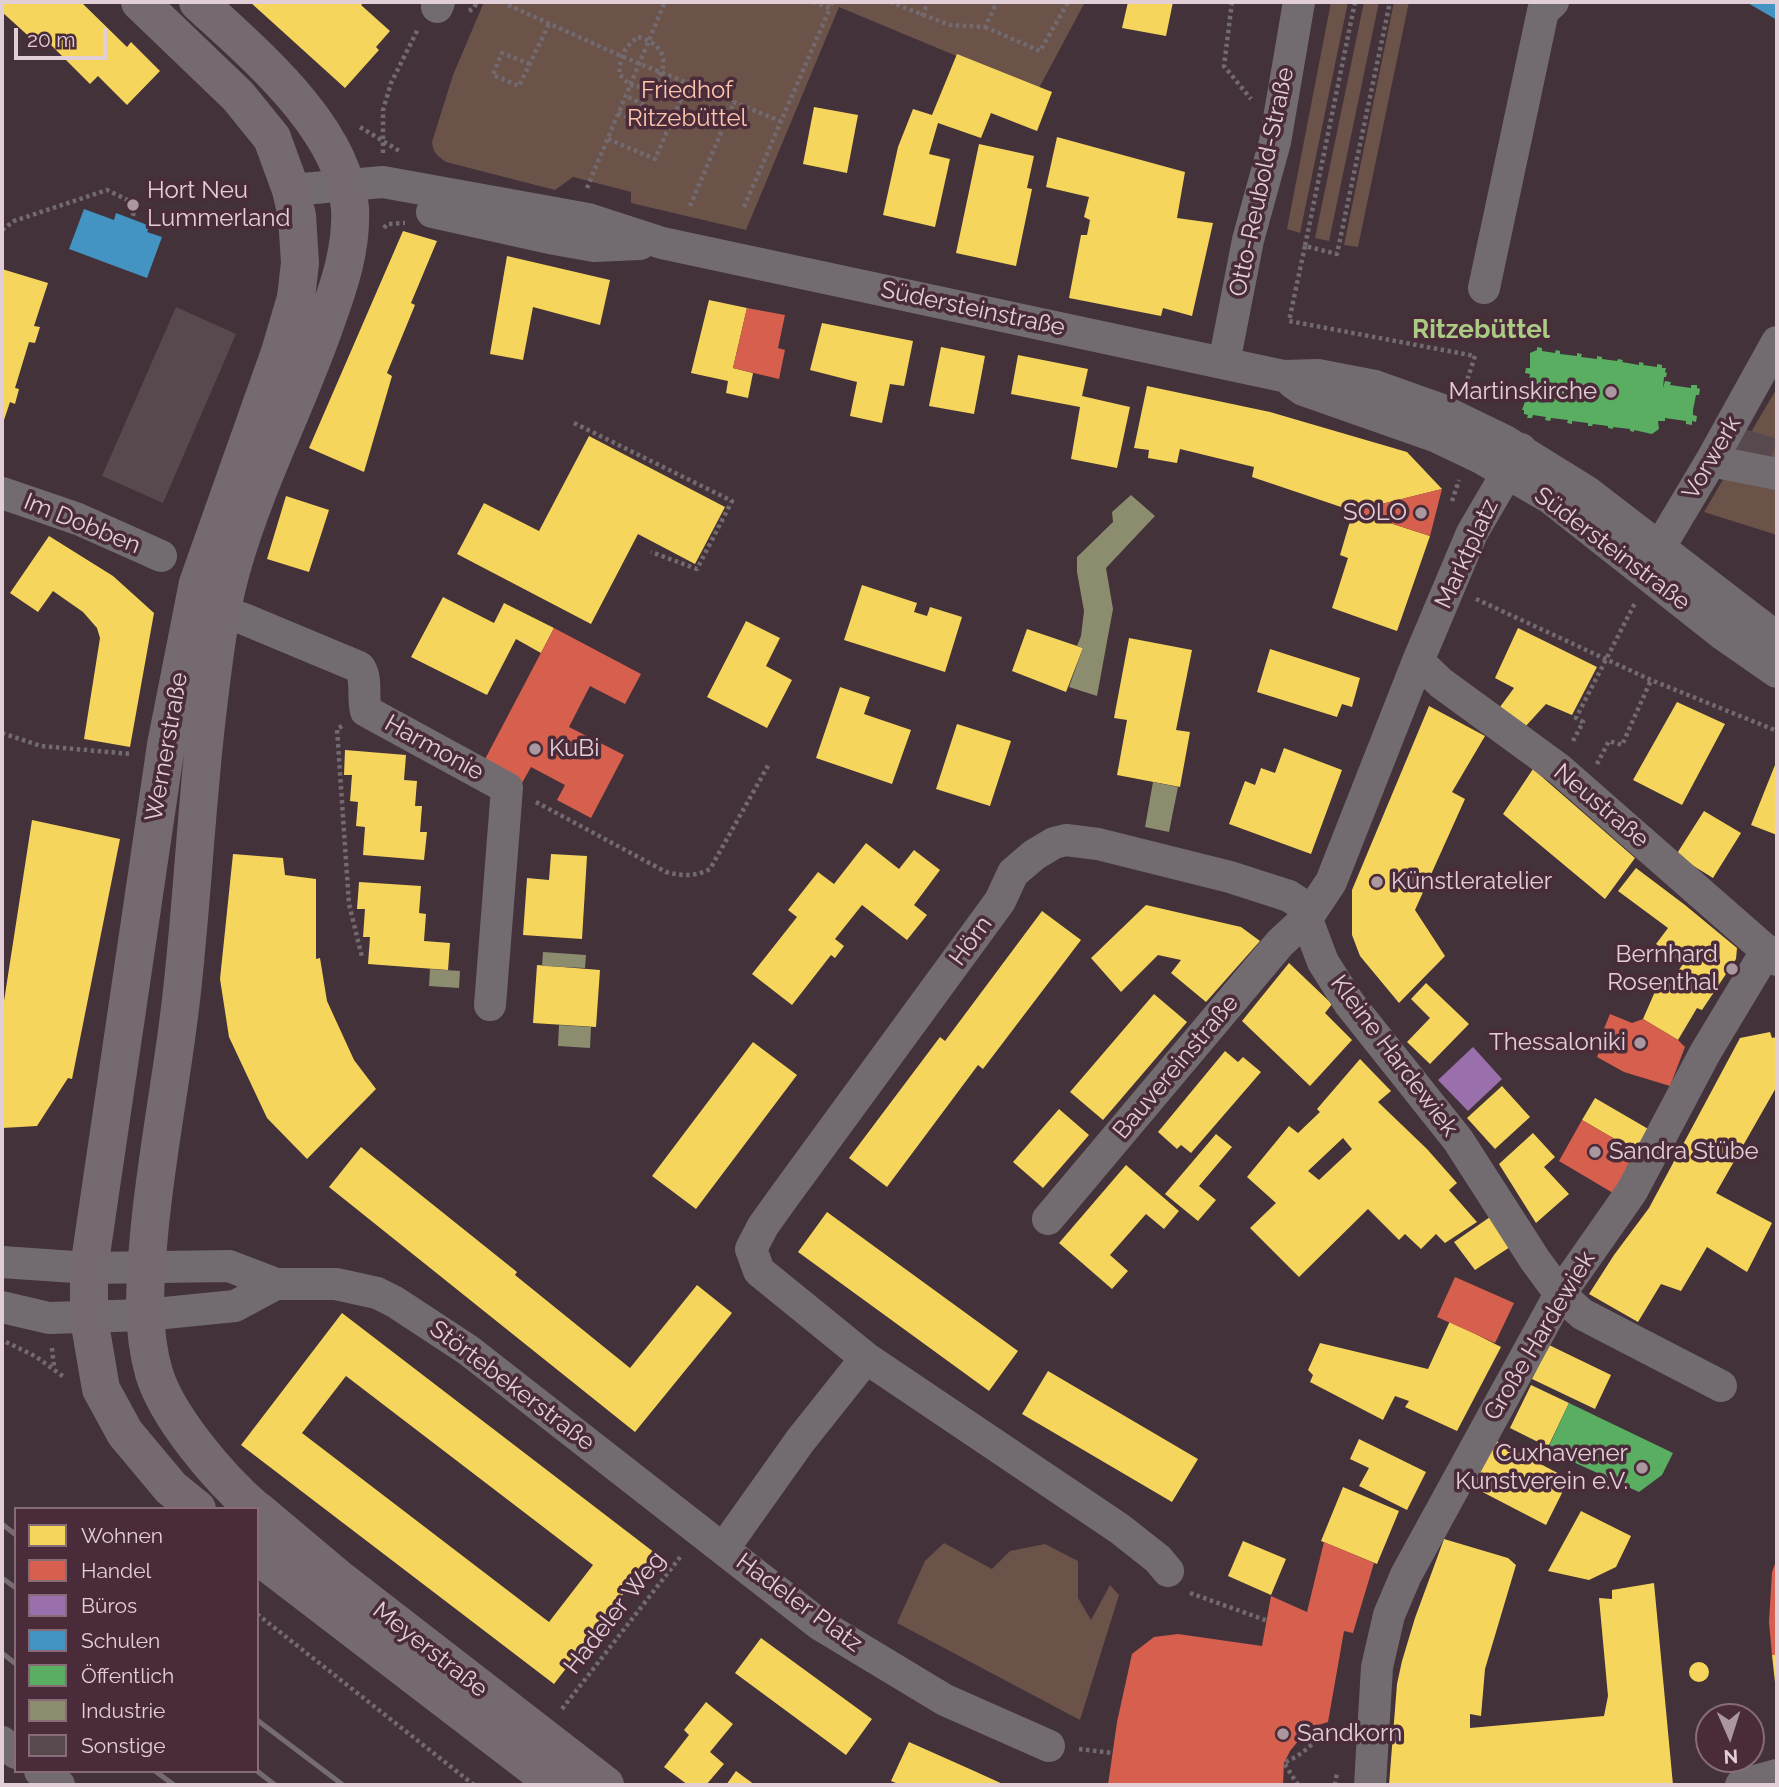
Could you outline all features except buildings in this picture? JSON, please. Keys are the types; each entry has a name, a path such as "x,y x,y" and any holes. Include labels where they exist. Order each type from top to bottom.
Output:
{"main road":[{"name":"Wernerstraße","path":"140,2 238,96 272,138 297,215 300,263 296,298 280,352 198,583 208,608 202,758 181,1002 157,1156 146,1268"},
{"name":"Wernerstraße","path":"89,1319 89,1268 166,745 208,608 232,568 273,454 314,356 337,291 348,244 350,209 346,185 330,145 299,101 198,2"},
{"name":"Meyerstraße","path":"146,1268 145,1315 155,1377 178,1420 240,1496 254,1507"},
{"path":"89,1319 101,1389 125,1433 171,1488 195,1507"},
{"name":"Meyerstraße","path":"259,1512 339,1579 605,1785"},
{"name":"Meyerstraße","path":"259,1557 557,1785"}],"street":[{"name":"Otto-Reubold-Straße","path":"1224,363 1248,240 1275,142 1299,2"},
{"path":"1490,289 1555,11 1553,2"},
{"name":"Südersteinstraße","path":"291,190 383,182 424,188 588,219 662,243 1283,376 1318,374 1409,396 1514,461 1586,491 1647,574 1721,633 1777,672"},
{"name":"Vorwerk","path":"1647,574 1777,342"},
{"name":"Marktplatz","path":"1418,661 1472,533 1514,461"},
{"path":"1711,461 1777,474"},
{"name":"Im Dobben","path":"2,493 78,519 161,556"},
{"name":"Südersteinstraße","path":"1647,574 1777,638"},
{"name":"Harmonie","path":"208,608 359,667 363,672 366,711 506,788 490,1005"},
{"path":"1307,918 1331,882 1418,661"},
{"name":"Neustraße","path":"1418,661 1441,683 1584,790 1772,955"},
{"name":"Hörn","path":"866,1358 760,1271 751,1249 763,1226 1000,901 1013,873 1034,855 1054,843 1066,840 1098,844 1230,877 1289,896 1301,904 1307,918"},
{"name":"Bauvereinstraße","path":"1048,1219 1280,943 1307,918"},
{"name":"Kleine Hardewiek","path":"1307,918 1323,962 1349,1003 1458,1140 1535,1260 1571,1304"},
{"name":"Große Hardewiek","path":"1370,1785 1374,1685 1389,1615 1406,1575 1466,1465 1571,1304 1705,1053 1772,955"},
{"path":"2,1262 89,1268 146,1268"},
{"name":"Störtebekerstraße","path":"146,1268 229,1266 275,1284 336,1284 359,1287 395,1301 468,1350 713,1539"},
{"name":"Störtebekerstraße","path":"89,1319 235,1306 275,1284"},
{"path":"1571,1304 1721,1386"},
{"path":"2,1307 49,1318 89,1319"},
{"path":"866,1358 1121,1529 1158,1559 1168,1571"},
{"name":"Hadeler Platz","path":"866,1358 800,1441 713,1539 819,1624 944,1700 1049,1746"},
{"path":"43,1773 59,1785"},
{"path":"1741,1785 1777,1775"}],"path":[{"path":"590,179 665,2"},
{"path":"813,2 830,8"},
{"path":"744,208 832,2"},
{"path":"890,2 950,25 985,27 1040,51 1068,2"},
{"path":"922,16 928,2"},
{"path":"985,27 997,2"},
{"path":"1232,2 1224,66 1251,97 1250,111"},
{"path":"1355,2 1289,321 1475,356 1465,387 1458,391"},
{"path":"1305,246 1337,254 1390,2"},
{"path":"382,140 383,110 391,83 415,34 438,4"},
{"path":"508,5 639,64 780,121"},
{"path":"530,64 502,53 493,75 519,86 530,64 549,24"},
{"path":"638,37 649,40 660,50 664,61 663,73 647,88 630,85 619,74 621,56 628,45 638,37"},
{"path":"608,139 654,159 688,83"},
{"path":"618,113 645,125 652,109 626,95"},
{"path":"690,206 734,102"},
{"path":"2,230 14,221 107,190 136,204 132,219"},
{"path":"574,423 732,502 697,569 651,552"},
{"path":"1550,763 1583,722 1576,718 1647,574"},
{"path":"1450,586 1651,680 1777,731"},
{"path":"1584,790 1609,741 1622,745 1651,680"},
{"path":"362,957 349,904 337,729 366,711"},
{"path":"2,733 41,746 132,754"},
{"path":"552,809 666,872 684,877 710,869 769,764"},
{"path":"2,1340 54,1368"},
{"name":"Hadeler Weg","path":"556,1718 713,1539"},
{"path":"1168,1571 1176,1585 1197,1597 1268,1621"},
{"path":"259,1616 474,1785"},
{"path":"1298,1785 1284,1763 1301,1754 1318,1738 1335,1728 1346,1730"}],"green space":[{"name":"Friedhof Ritzebüttel","path":"484,2 1085,2 1038,90 839,7 746,230 631,203 631,192 573,177 555,190 446,162 440,158 434,151 432,142 453,75"},
{"path":"1331,2 1348,2 1300,233 1287,229"},
{"path":"1364,2 1379,2 1329,241 1315,238"},
{"path":"1394,2 1409,2 1358,247 1344,245"},
{"path":"1777,388 1777,535 1704,512"},
{"path":"944,1543 992,1569 1010,1551 1045,1544 1078,1561 1078,1598 1091,1620 1110,1585 1119,1595 1080,1720 897,1623 925,1561"}],"railway":[{"path":"2,1524 14,1533"},
{"path":"2,1578 14,1587"},
{"path":"2,1653 14,1662"},
{"path":"259,1722 343,1785"},
{"path":"158,1773 174,1785"},
{"path":"259,1773 275,1785"}],"place":[{"name":"Hort Neu Lummerland","path":"133,205"},
{"name":"Martinskirche","path":"1611,392"},
{"name":"SOLO","path":"1421,513"},
{"name":"KuBi","path":"535,749"},
{"name":"Künstleratelier","path":"1377,882"},
{"name":"Bernhard Rosenthal","path":"1732,969"},
{"name":"Thessaloniki","path":"1640,1043"},
{"name":"Sandra Stübe","path":"1595,1152"},
{"name":"Cuxhavener Kunstverein e.V.","path":"1642,1468"},
{"name":"Sandkorn","path":"1283,1734"}],"district":[{"name":"Ritzebüttel","path":"1481,330"}]}
